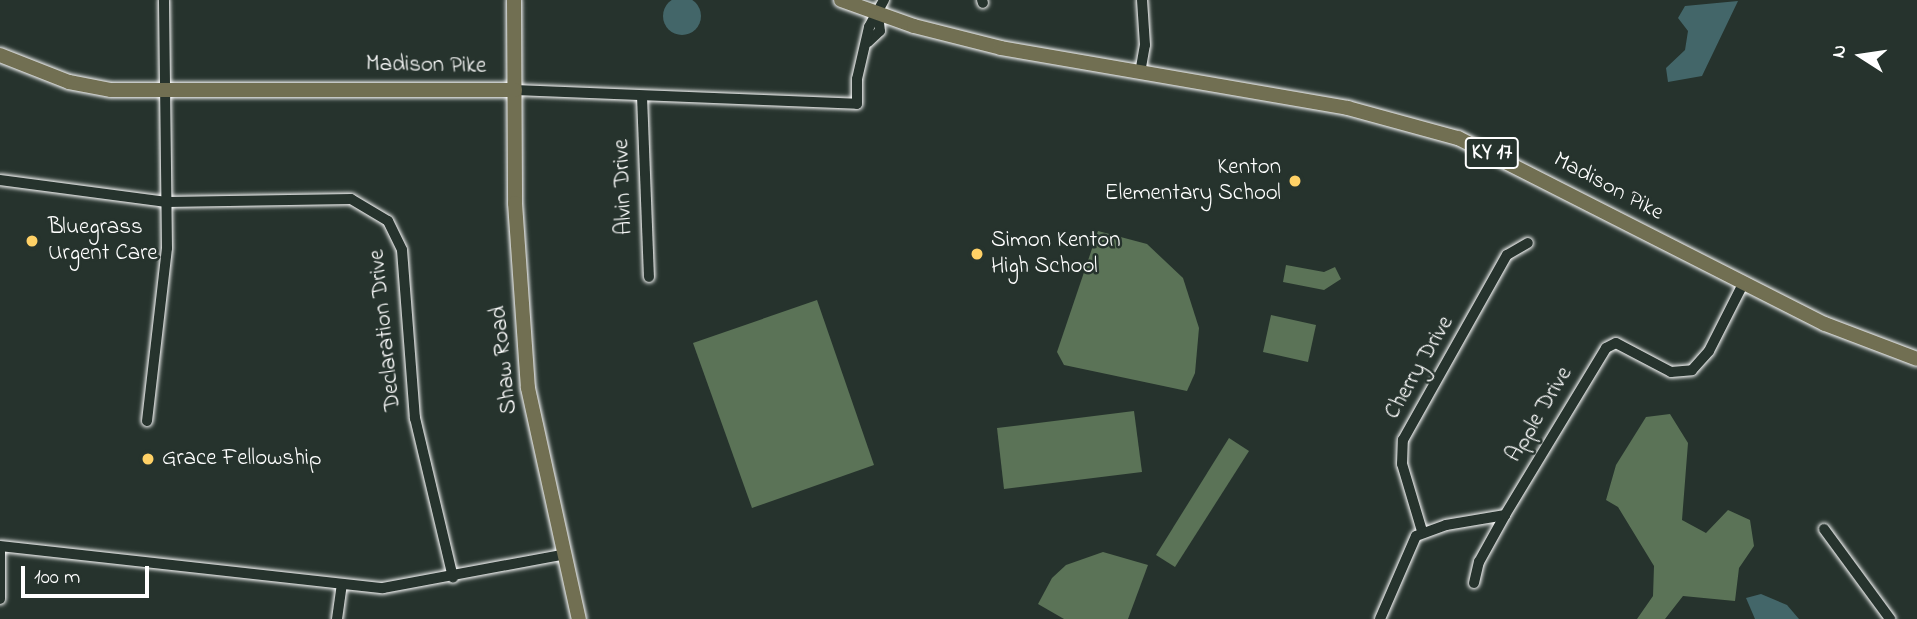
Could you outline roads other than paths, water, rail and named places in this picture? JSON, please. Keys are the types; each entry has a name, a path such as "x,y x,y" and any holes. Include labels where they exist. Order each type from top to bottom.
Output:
{"main road":[{"name":"Shaw Road","path":"514,0 515,203 528,388 579,619"},
{"name":"KY 17","path":"841,0 881,7 1001,48 1140,73"},
{"name":"Madison Pike","path":"0,55 86,86 164,91 321,87 515,90"},
{"name":"Madison Pike","path":"1140,73 1348,108 1458,138 1825,324 1917,359"}],"street":[{"path":"147,421 165,274 167,201 164,0"},
{"path":"1140,73 1145,45 1142,0"},
{"name":"Madison Pike","path":"515,90 858,104 857,79 868,42 869,27 881,7"},
{"name":"Alvin Drive","path":"642,96 649,277"},
{"name":"Declaration Drive","path":"0,180 167,201 351,199 388,221 401,250 415,418 453,578"},
{"name":"Cherry Drive","path":"1422,531 1402,464 1403,440 1507,255 1528,243"},
{"name":"Apple Drive","path":"1505,515 1606,348 1616,343 1671,372 1692,370 1709,351 1744,284"},
{"path":"1380,619 1410,544 1422,531 1505,515"},
{"path":"1474,583 1479,562 1505,515"},
{"path":"1824,529 1890,619"},
{"path":"0,599 0,546 174,562 342,584 393,587 453,578 566,554"},
{"path":"337,619 342,584"}],"water":[{"path":"682,-3 695,3 701,16 695,29 682,35 669,29 663,16 669,3"},
{"path":"1738,1 1702,76 1668,82 1666,68 1685,50 1688,31 1678,18 1685,6"},
{"path":"1761,594 1787,605 1799,619 1755,619 1746,598"}],"place":[{"name":"Kenton Elementary School","path":"1295,181"},
{"name":"Bluegrass Urgent Care","path":"32,241"},
{"name":"Simon Kenton High School","path":"977,254"},
{"name":"Grace Fellowship","path":"148,459"}]}
